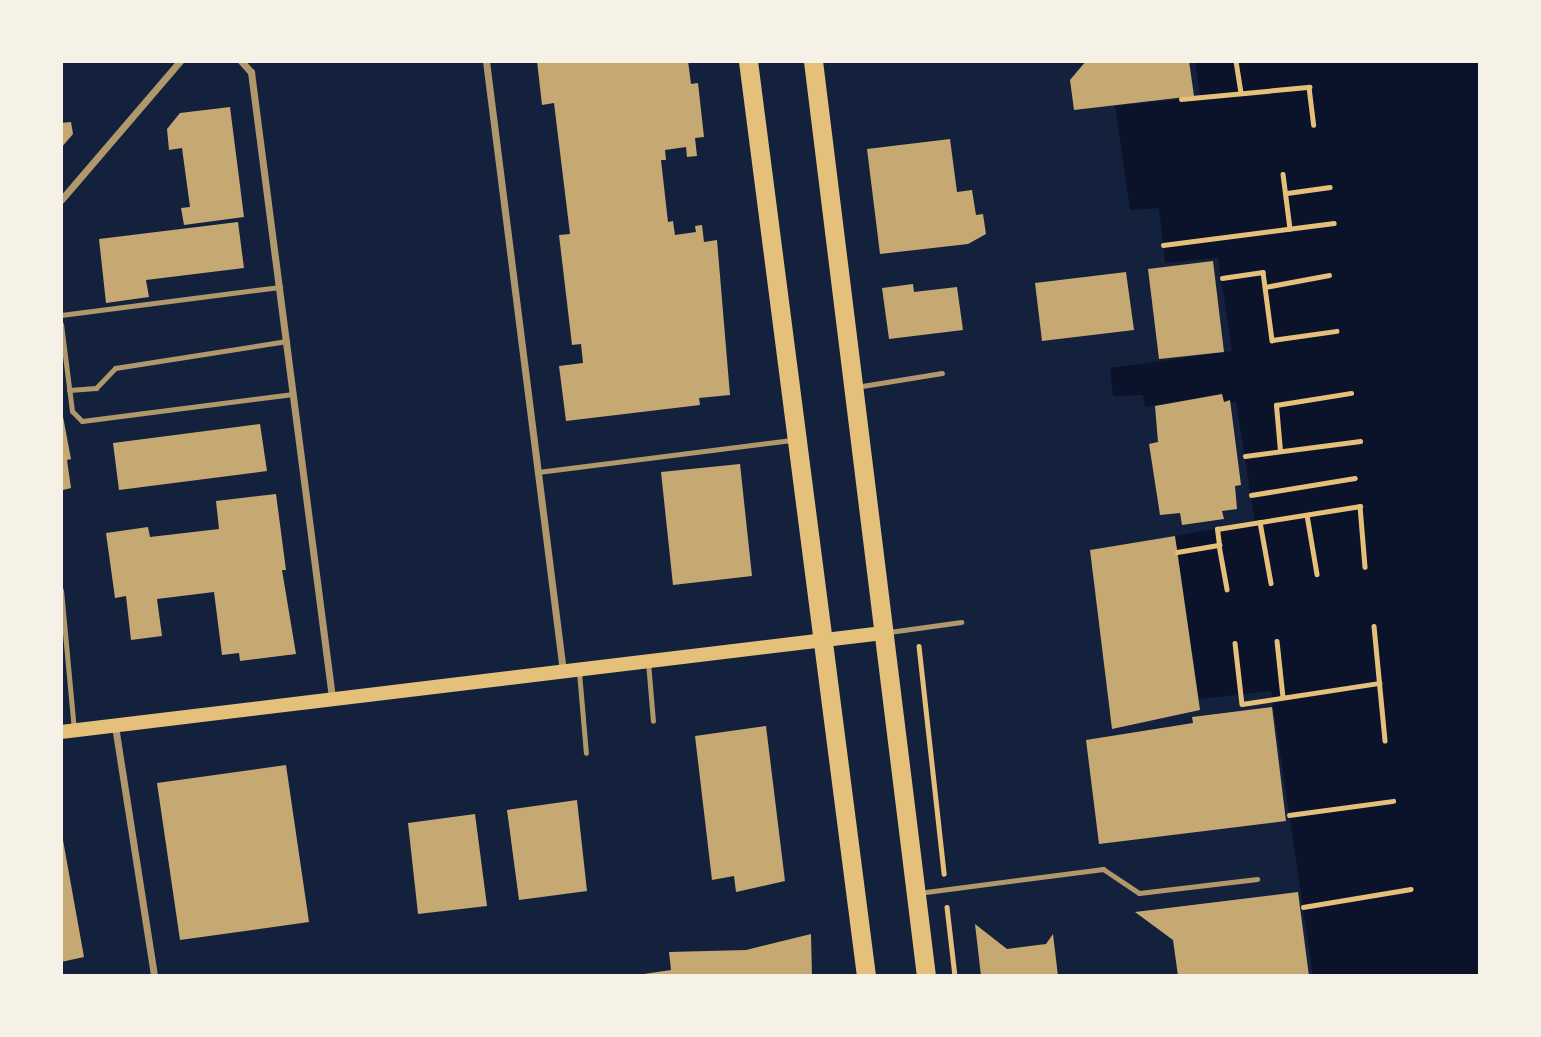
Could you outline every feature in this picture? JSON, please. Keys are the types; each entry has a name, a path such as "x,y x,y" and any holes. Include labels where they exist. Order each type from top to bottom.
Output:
{"highway":[{"path":"748,61 799,439 866,976"},
{"path":"813,61 926,976"}],"main road":[{"path":"68,731 883,632"}],"street":[{"path":"61,200 180,61"},
{"path":"241,61 251,72 332,697"},
{"path":"486,61 563,671"},
{"path":"115,725 154,976"}],"lane":[{"path":"61,315 280,287"},
{"path":"61,324 72,411 82,421 293,394"},
{"path":"69,390 96,388 115,368 287,341"},
{"path":"853,387 942,373"},
{"path":"538,472 799,439"},
{"path":"61,590 68,731"},
{"path":"883,632 961,622"},
{"path":"649,662 653,721"},
{"path":"579,670 586,753"},
{"path":"915,893 1103,869 1139,894 1257,880"}],"path":[{"path":"1236,61 1241,93"},
{"path":"1181,99 1309,87 1314,125"},
{"path":"1283,174 1290,229"},
{"path":"1287,193 1330,187"},
{"path":"1163,245 1334,223"},
{"path":"1222,278 1263,272 1272,340 1336,331"},
{"path":"1265,287 1329,275"},
{"path":"1280,451 1276,405 1351,393"},
{"path":"1245,456 1360,441"},
{"path":"1251,495 1355,478"},
{"path":"1227,589 1217,529 1307,514 1360,506 1365,567"},
{"path":"1307,514 1317,574"},
{"path":"1260,522 1271,583"},
{"path":"1177,552 1219,545"},
{"path":"1374,626 1385,740"},
{"path":"918,628 955,976"},
{"path":"1277,641 1283,697"},
{"path":"1235,643 1242,704 1379,683"},
{"path":"1289,815 1393,801"},
{"path":"1303,907 1410,889"}],"water":[{"path":"1195,61 1480,61 1480,976 1313,976 1271,691 1199,699 1175,536 1255,522 1236,402 1224,402 1222,394 1145,407 1143,395 1113,396 1110,368 1232,351 1218,258 1165,263 1159,208 1130,210 1115,106 1200,97"}],"building":[{"path":"537,61 688,61 691,84 698,83 704,137 695,138 697,156 687,157 686,147 665,150 666,160 661,160 668,222 673,221 675,235 696,232 695,226 702,225 704,242 717,240 730,395 699,398 700,405 566,421 559,366 583,363 581,344 572,345 559,235 570,234 554,103 542,105"},
{"path":"1086,61 1189,61 1194,96 1074,110 1070,80"},
{"path":"230,107 244,217 184,225 181,208 190,207 182,148 169,150 167,129 180,113"},
{"path":"71,122 73,134 61,148 61,123"},
{"path":"950,139 957,192 972,190 976,215 983,214 986,234 968,244 880,254 867,149"},
{"path":"238,222 244,268 146,280 149,297 106,303 99,239"},
{"path":"1213,261 1224,352 1159,359 1148,269"},
{"path":"1126,272 1134,330 1042,341 1035,283"},
{"path":"913,284 914,292 957,287 963,330 889,339 882,288"},
{"path":"1222,394 1224,402 1230,400 1241,485 1235,486 1237,509 1222,511 1224,519 1182,525 1180,513 1160,515 1149,444 1158,442 1155,406"},
{"path":"61,406 71,459 67,460 71,488 63,490"},
{"path":"260,424 267,471 119,490 113,443"},
{"path":"740,464 752,576 673,585 661,472"},
{"path":"276,494 286,570 282,570 296,654 240,661 239,653 222,655 214,592 157,599 162,636 131,640 126,596 115,598 106,533 148,527 150,537 219,529 216,501"},
{"path":"1175,536 1200,710 1112,729 1090,550"},
{"path":"1272,707 1286,821 1099,844 1086,740 1193,723 1192,717"},
{"path":"766,726 785,881 736,892 734,876 712,880 695,736"},
{"path":"286,765 309,922 180,940 157,783"},
{"path":"577,800 587,891 519,900 507,810"},
{"path":"475,814 487,906 418,914 408,823"},
{"path":"61,829 84,957 61,962"},
{"path":"1298,892 1309,976 1178,976 1173,940 1135,912"},
{"path":"975,924 1007,949 1046,944 1053,934 1058,976 981,976"},
{"path":"811,934 812,976 630,976 671,970 669,952 746,950"}]}
